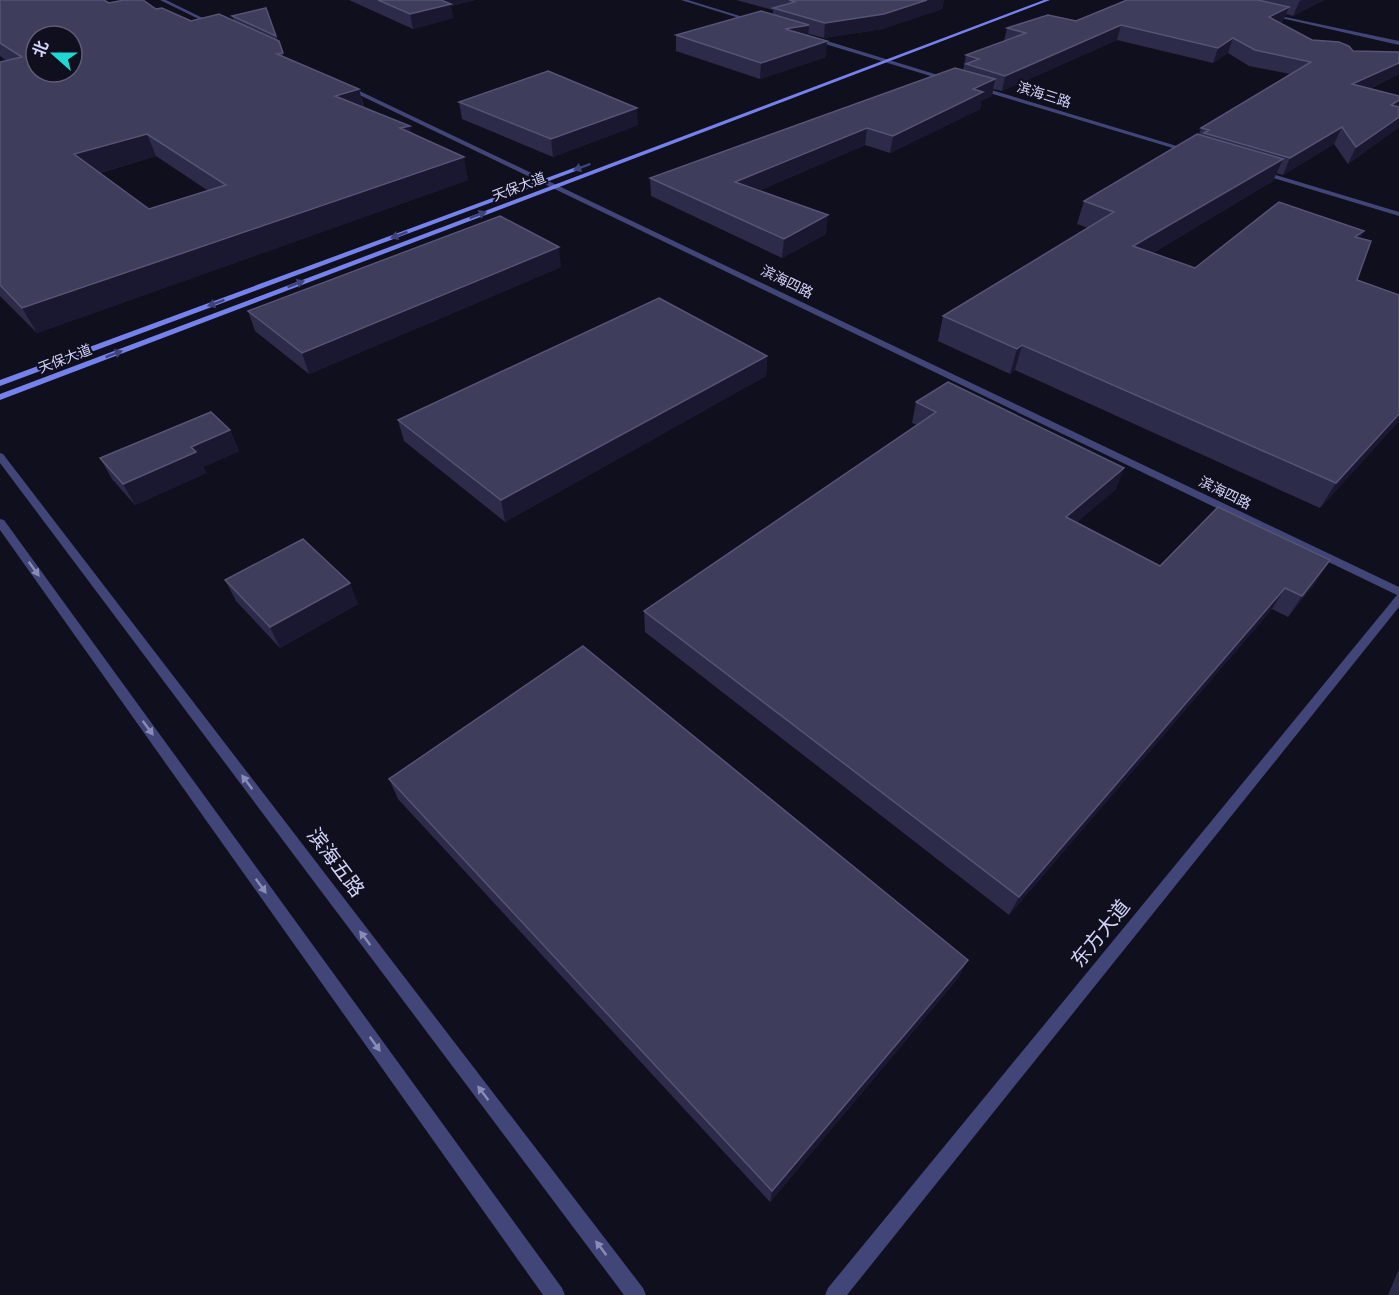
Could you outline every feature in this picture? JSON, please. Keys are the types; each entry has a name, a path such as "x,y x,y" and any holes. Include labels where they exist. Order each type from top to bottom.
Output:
{"main road":[{"name":"天保大道","path":"0,383 1030,0"},
{"name":"天保大道","path":"0,397 1048,0"}],"street":[{"path":"162,0 226,30"},
{"path":"683,0 762,24"},
{"path":"1260,13 1399,43"},
{"path":"807,37 953,81"},
{"name":"滨海三路","path":"965,84 1193,153"},
{"name":"滨海四路","path":"343,85 556,185 1399,592"},
{"path":"1251,170 1399,214"},
{"name":"滨海五路","path":"0,456 636,1295"},
{"path":"0,522 555,1295"},
{"name":"东方大道","path":"835,1295 1399,599"}],"building":[{"path":"0,0 104,0 109,3 143,0 156,9 162,8 191,21 219,14 279,41 283,53 277,54 359,89 335,96 410,126 400,128 464,157 22,308 0,285 0,62 22,57 0,43","holes":["147,134 226,185 149,209 74,154"]},
{"path":"378,0 441,0 451,4 410,14"},
{"path":"789,0 927,0 884,14 825,23 773,8 795,2"},
{"path":"1127,0 1258,0 1289,7 1269,17 1312,40 1339,42 1349,46 1353,51 1399,52 1399,63 1352,84 1399,96 1399,100 1391,105 1399,107 1399,117 1356,147 1342,127 1290,158 1204,133 1209,130 1201,128 1311,62 1255,50 1233,38 1218,48 1121,25 1005,76 966,64 979,59 966,55 1026,33 1007,28 1048,15 1076,21"},
{"path":"266,8 276,36 232,16"},
{"path":"761,11 809,25 785,29 827,41 761,63 676,35"},
{"path":"955,68 995,79 973,89 983,92 893,136 867,128 735,182 828,215 784,239 650,178"},
{"path":"548,71 637,108 551,139 459,102"},
{"path":"1197,134 1283,159 1133,246 1195,268 1279,202 1364,231 1355,237 1371,241 1357,280 1399,295 1399,414 1336,483 1022,345 1017,349 943,316 1114,212 1084,201"},
{"path":"500,216 559,247 302,353 248,311"},
{"path":"659,298 767,356 501,500 398,420"},
{"path":"948,382 1124,468 1066,517 1160,566 1218,507 1330,560 1302,596 1285,588 1019,897 644,611 936,412 916,402"},
{"path":"211,412 230,430 191,447 196,452 123,484 100,458"},
{"path":"303,539 350,583 270,627 225,580"},
{"path":"583,646 968,960 772,1191 389,779"}]}
